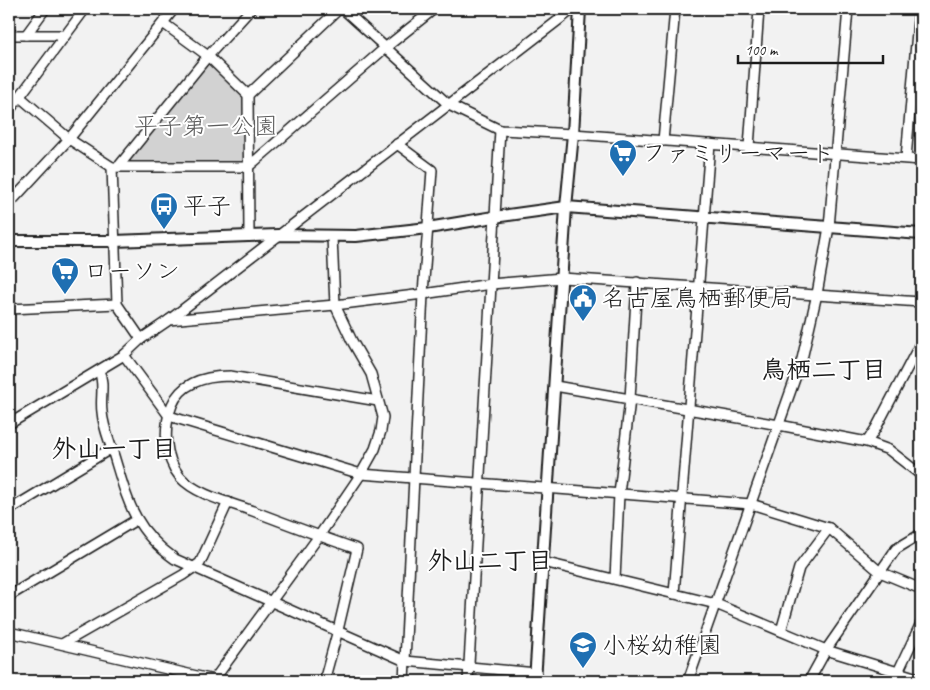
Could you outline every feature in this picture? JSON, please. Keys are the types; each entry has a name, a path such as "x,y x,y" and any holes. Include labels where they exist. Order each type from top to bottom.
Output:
{"street":[{"path":"26,34 45,9"},
{"path":"9,111 85,9"},
{"path":"9,204 69,139 174,9"},
{"path":"141,339 117,304 114,241 115,167 208,56 251,9"},
{"path":"248,95 339,9"},
{"path":"343,9 449,105 500,130 921,160"},
{"path":"9,98 20,97 69,139 115,167 248,167 434,9"},
{"path":"9,424 124,355 141,339 169,320 573,9"},
{"path":"99,371 103,378 101,394 102,413 128,500 136,520 150,539 162,550 194,568 405,661 469,667 537,678 566,207 574,134 580,9"},
{"path":"663,141 675,9"},
{"path":"749,147 759,9"},
{"path":"688,681 802,359 829,227 848,9"},
{"path":"906,158 919,9"},
{"path":"163,23 208,56 248,95 249,236"},
{"path":"9,35 64,35"},
{"path":"468,681 500,130"},
{"path":"397,144 432,170 423,294 404,681"},
{"path":"674,594 710,144"},
{"path":"9,241 114,241 279,235 356,236 428,228 566,207 921,234"},
{"path":"9,632 215,681 361,474 376,449 381,431 383,417 371,374 352,341 335,305 332,237"},
{"path":"169,320 335,305 491,284 562,278 921,302"},
{"path":"614,580 619,494 630,398 637,282"},
{"path":"9,309 117,304"},
{"path":"867,442 921,342"},
{"path":"124,355 170,416 361,474 751,504 829,528 880,572 921,589"},
{"path":"324,681 357,549 228,502 191,486 180,477 171,462 166,442 166,428 172,405 178,394 188,385 214,376 230,376 378,401"},
{"path":"554,386 630,398 867,442 889,450 921,475"},
{"path":"9,510 112,448"},
{"path":"62,644 200,563 228,502"},
{"path":"9,596 136,520"},
{"path":"781,631 800,568 829,528"},
{"path":"809,681 826,650 896,549 921,534"},
{"path":"543,562 716,604 826,650 897,677 921,679"},
{"path":"897,677 921,623"}],"green space":[{"name":"平子第一公園","path":"207,59 246,97 246,166 120,166"}],"place":[{"name":"ファミリーマート","path":"623,177"},
{"name":"平子","path":"164,230"},
{"name":"ローソン","path":"65,295"},
{"name":"名古屋鳥栖郵便局","path":"583,322"},
{"name":"小桜幼稚園","path":"583,669"}],"district":[{"name":"鳥栖二丁目","path":"824,370"},
{"name":"外山一丁目","path":"114,449"},
{"name":"外山二丁目","path":"490,561"}]}
